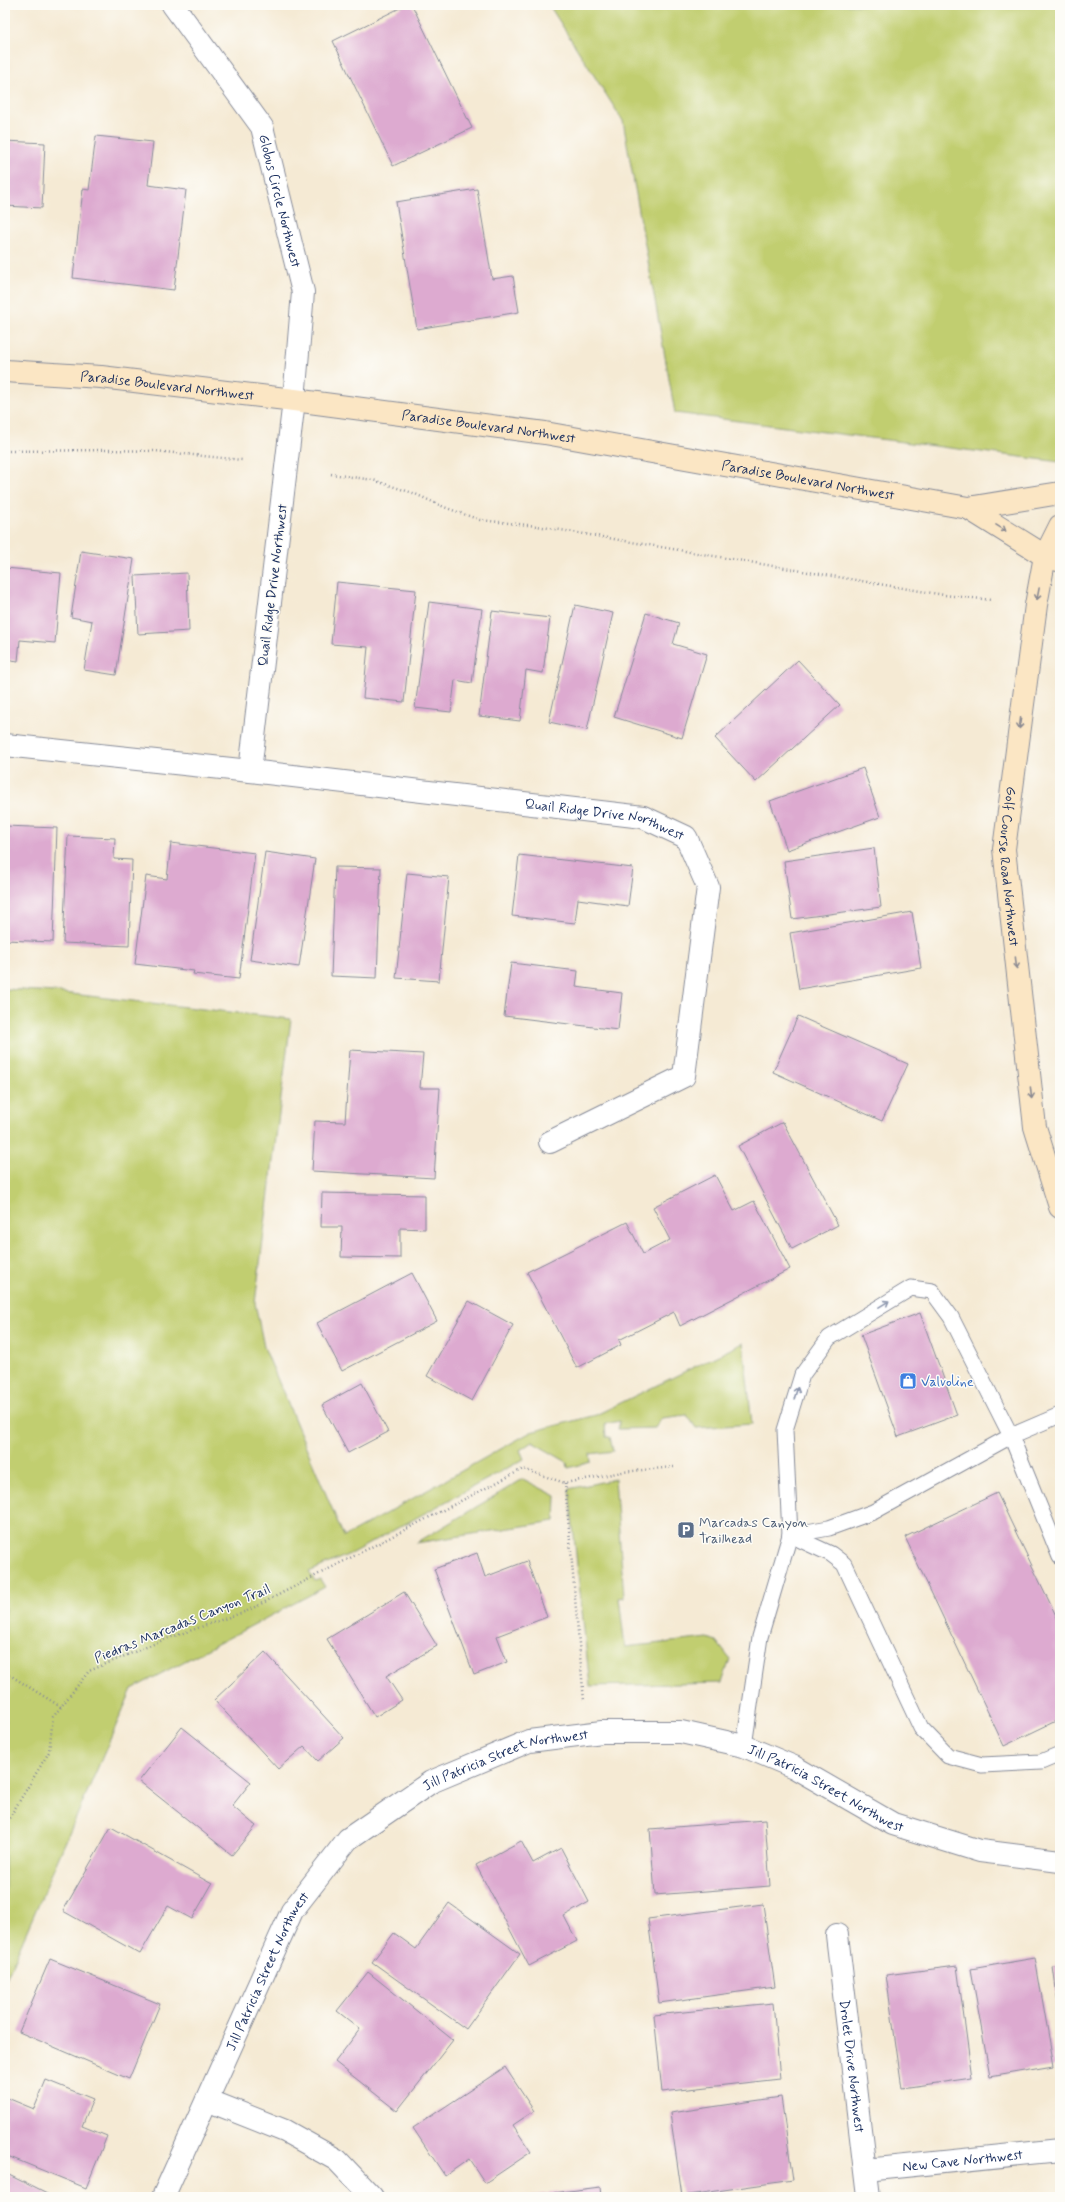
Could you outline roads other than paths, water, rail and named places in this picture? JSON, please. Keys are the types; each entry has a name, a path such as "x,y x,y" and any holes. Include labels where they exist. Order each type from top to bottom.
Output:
{"street":[{"name":"Globus Circle Northwest","path":"173,5 262,127 303,292 294,400"},
{"name":"Paradise Boulevard Northwest","path":"5,371 101,378 294,400 545,433 968,508 1060,493"},
{"name":"Quail Ridge Drive Northwest","path":"250,771 294,400"},
{"name":"Paradise Boulevard Northwest","path":"968,508 1053,558"},
{"name":"Golf Course Road Northwest","path":"1060,526 1053,558 1034,614 1004,849 1035,1127 1060,1208"},
{"name":"Quail Ridge Drive Northwest","path":"5,745 250,771 643,817 686,837 708,887 684,1076 550,1142"},
{"name":"Jill Patricia Street Northwest","path":"163,2197 292,1911 348,1838 431,1782 529,1741 602,1732 680,1732 744,1746 794,1767 894,1824 980,1851 1060,1861"},
{"name":"Drolet Drive Northwest","path":"837,1935 868,2197"},
{"path":"207,2100 285,2131 337,2160 372,2197"},
{"name":"New Cave Northwest","path":"866,2170 1060,2150"}],"lane":[{"path":"744,1746 760,1638 790,1535 785,1430 802,1375 829,1338 911,1288 932,1291 950,1317 1011,1436 1060,1557"},
{"path":"790,1535 829,1528 873,1512 1011,1436 1060,1415"},
{"path":"790,1535 831,1554 844,1564 921,1728 948,1756 982,1764 1041,1762 1060,1754"}],"place":[{"name":"Valvoline","path":"908,1381"},
{"name":"Marcadas Canyon Trailhead","path":"686,1530"}]}
